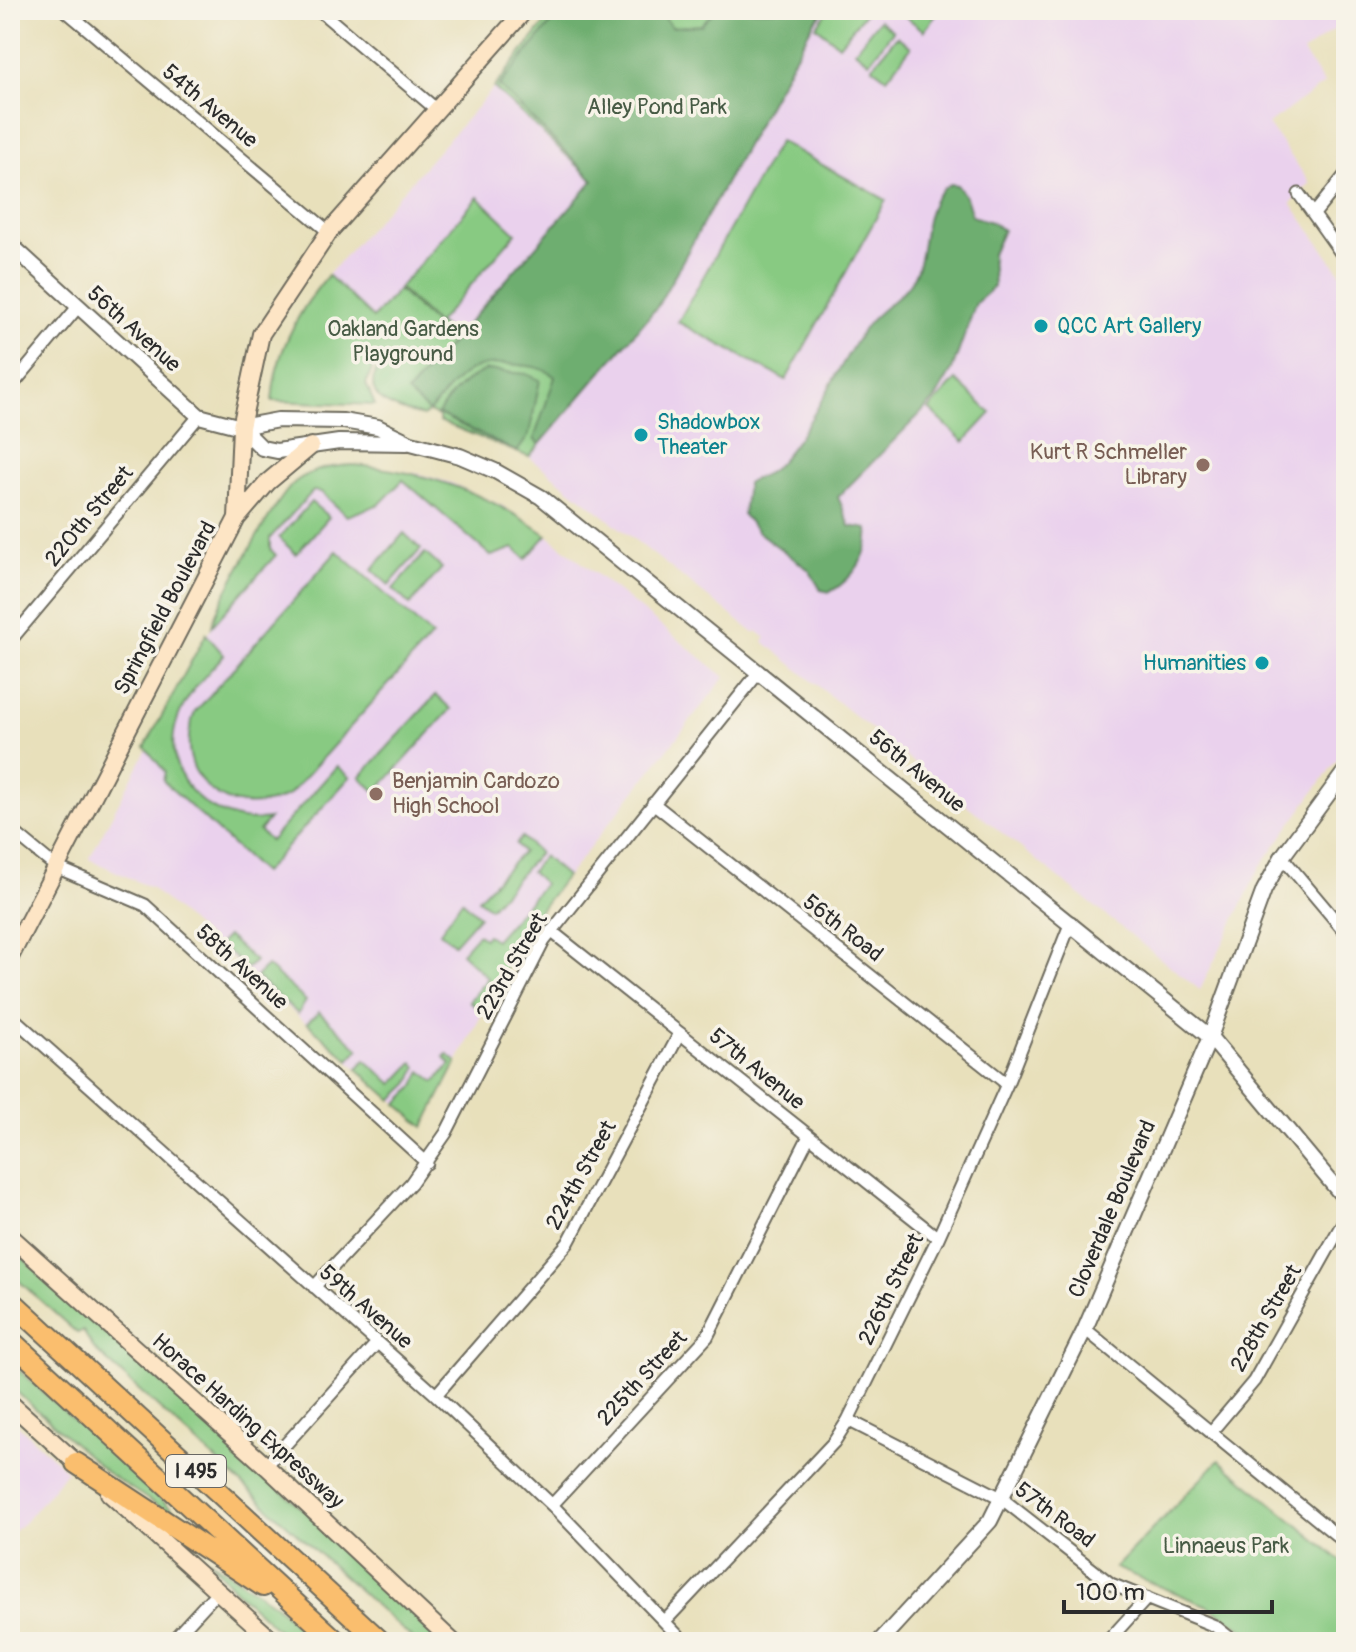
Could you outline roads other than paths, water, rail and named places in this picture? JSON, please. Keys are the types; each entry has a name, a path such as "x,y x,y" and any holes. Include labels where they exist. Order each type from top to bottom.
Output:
{"highway":[{"name":"I 495","path":"10,1300 381,1642"},
{"name":"I 495","path":"10,1340 337,1642"},
{"path":"76,1463 263,1586 328,1642"}],"main road":[{"name":"Springfield Boulevard","path":"10,957 237,518 241,427 261,334 329,232 525,10"},
{"path":"237,518 268,482 311,446"},
{"name":"Horace Harding Expressway","path":"10,1236 266,1466 453,1642"},
{"path":"10,1403 274,1642"}],"street":[{"name":"54th Avenue","path":"65,10 329,232"},
{"path":"319,10 437,110"},
{"path":"1314,214 1346,174"},
{"path":"1299,194 1346,260"},
{"name":"56th Avenue","path":"10,244 199,416 241,427 278,420 343,421 378,427 411,443 460,456 541,497 1210,1037 1346,1200"},
{"path":"10,388 77,308"},
{"name":"220th Street","path":"10,641 199,416"},
{"name":"56th Avenue","path":"241,427 262,448 277,451 339,442 411,443"},
{"name":"223rd Street","path":"314,1287 427,1163 551,931 759,672"},
{"name":"Cloverdale Boulevard","path":"879,1642 990,1521 1085,1329 1210,1037 1264,890 1282,857 1346,770"},
{"name":"56th Road","path":"653,803 1007,1084"},
{"name":"58th Avenue","path":"10,829 56,867 145,905 427,1163"},
{"path":"1282,857 1346,933"},
{"name":"226th Street","path":"665,1621 834,1442 848,1420 938,1238 1007,1084 1071,922"},
{"name":"57th Avenue","path":"551,931 938,1238"},
{"name":"59th Avenue","path":"10,1015 436,1395 552,1505 684,1642"},
{"name":"224th Street","path":"436,1395 568,1243 680,1033"},
{"name":"225th Street","path":"552,1505 707,1337 809,1136"},
{"name":"228th Street","path":"1211,1432 1254,1381 1346,1217"},
{"path":"1085,1329 1343,1535"},
{"path":"266,1466 377,1343"},
{"name":"57th Road","path":"848,1420 1001,1498 1111,1584 1215,1626 1235,1642"},
{"path":"171,1642 218,1591"},
{"path":"1107,1642 1147,1598"}],"place":[{"name":"QCC Art Gallery","path":"1041,326"},
{"name":"Shadowbox Theater","path":"641,435"},
{"name":"Kurt R Schmeller Library","path":"1203,465"},
{"name":"Humanities","path":"1262,663"},
{"name":"Benjamin Cardozo High School","path":"376,794"}],"park label":[{"name":"Alley Pond Park","path":"657,107"},
{"name":"Oakland Gardens Playground","path":"403,342"},
{"name":"Linnaeus Park","path":"1226,1546"}]}
